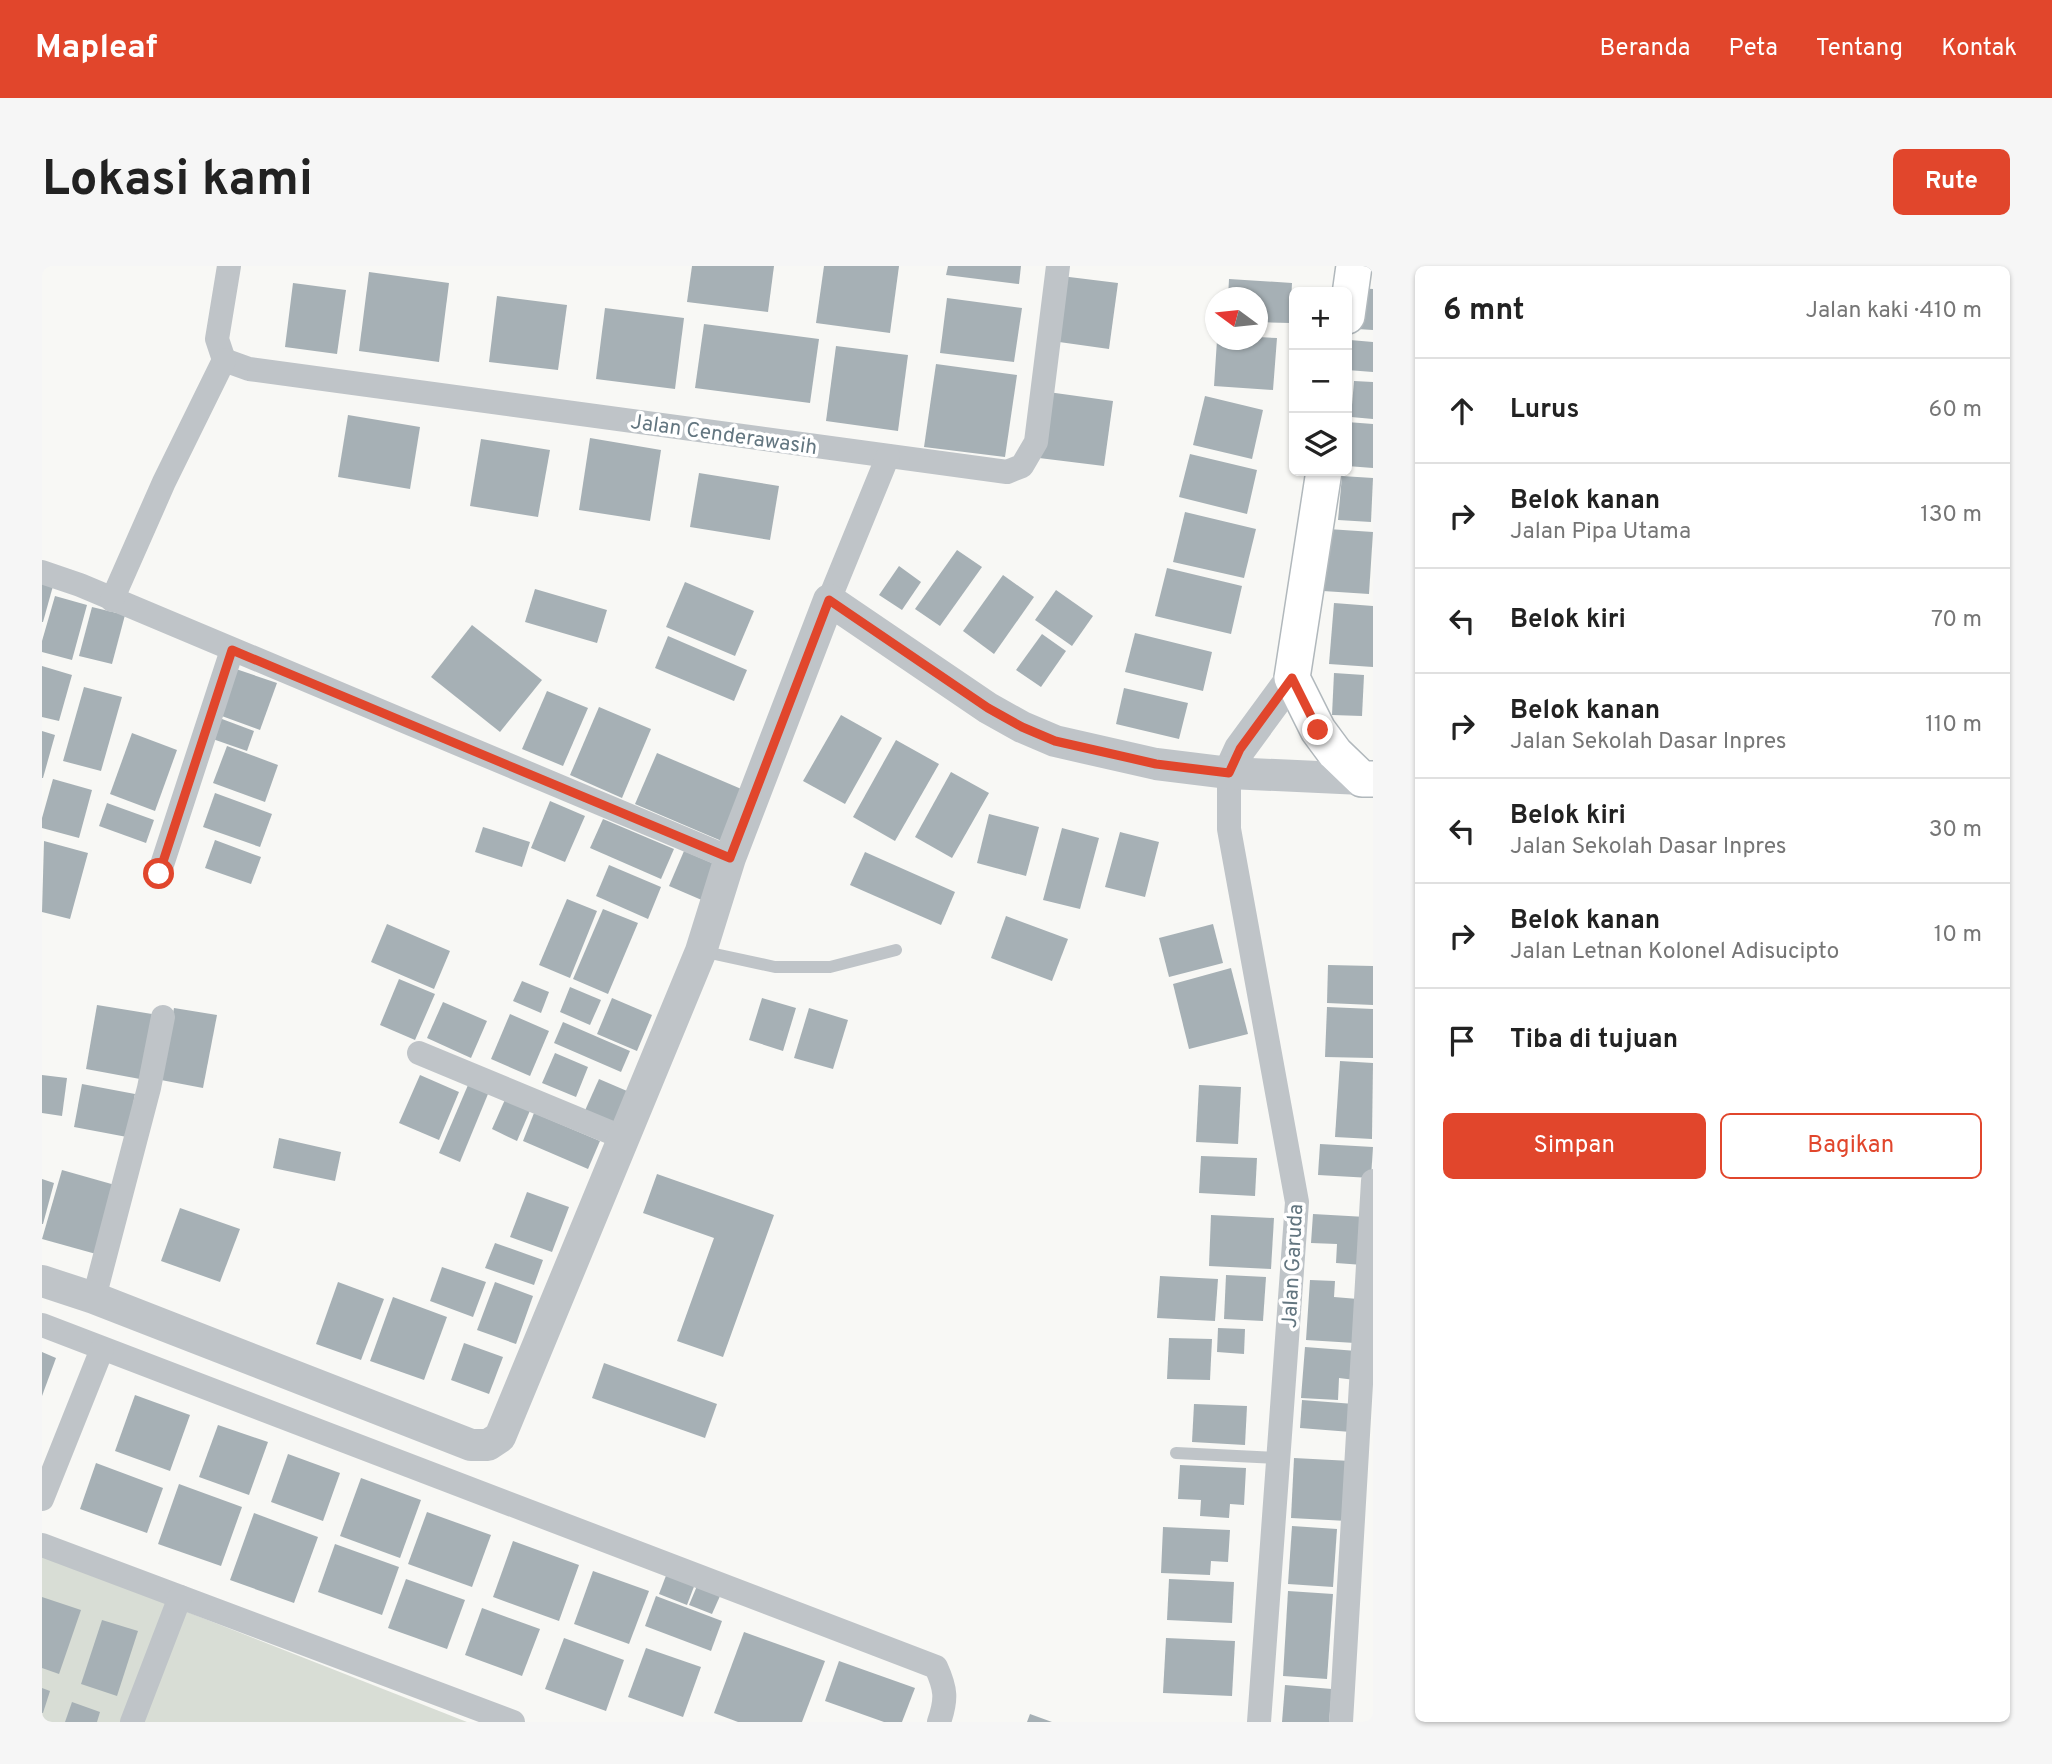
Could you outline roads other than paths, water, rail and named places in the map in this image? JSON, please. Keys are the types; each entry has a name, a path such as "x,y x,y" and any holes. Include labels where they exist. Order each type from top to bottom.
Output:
{"main road":[{"path":"1351,287 1354,266"},
{"path":"1323,476 1292,678 1318,730 1335,753 1367,779"}],"street":[{"path":"112,600 164,482 224,360 217,339 229,266"},
{"name":"Jalan Cenderawasih","path":"224,360 249,369 1007,472 1022,466 1036,442 1058,266"},
{"path":"42,1281 94,1298 471,1445 488,1445 500,1437 701,951 730,858 829,600 888,456"},
{"path":"42,572 730,858"},
{"path":"829,600 988,708 1055,741 1156,764 1229,773 1367,779"},
{"path":"159,874 232,650"},
{"path":"1229,773 1240,749 1292,678"},
{"name":"Jalan Garuda","path":"1229,773 1229,829 1297,1202 1259,1722"},
{"path":"94,1298 149,1088 163,1017"},
{"path":"419,1053 624,1138"},
{"path":"1341,1722 1373,1181"},
{"path":"42,1325 936,1667 944,1685 945,1706 939,1722"},
{"path":"42,1499 102,1349"},
{"path":"42,1545 513,1722"},
{"path":"132,1722 180,1597"}],"lane":[{"path":"701,951 775,967 830,967 896,950"},
{"path":"1176,1453 1279,1458"}]}
